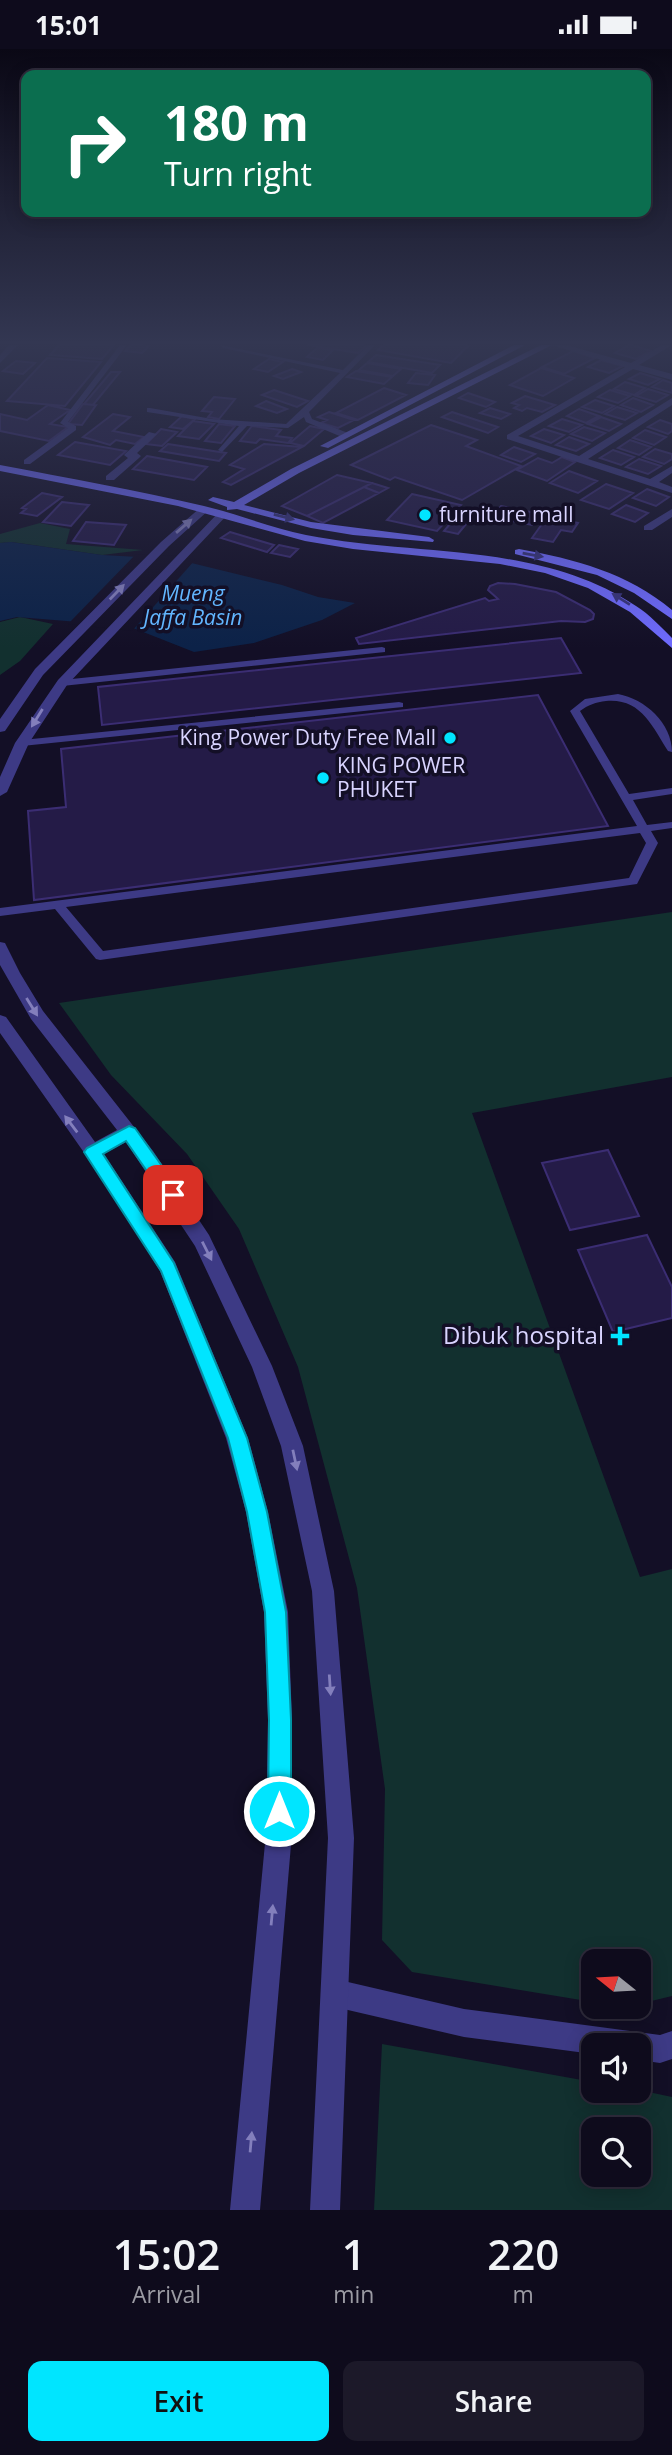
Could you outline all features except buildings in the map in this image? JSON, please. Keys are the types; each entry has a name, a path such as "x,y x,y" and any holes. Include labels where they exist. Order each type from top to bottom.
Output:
{"main road":[{"path":"248,485 324,446"},
{"path":"223,514 295,471 346,446"},
{"path":"0,457 110,478 353,532 490,548 570,562 631,586 672,616"},
{"path":"0,468 205,509 305,538 477,557 559,573 601,588 625,601 672,644"},
{"path":"205,509 236,491"}],"street":[{"path":"110,478 136,456 129,455 139,446"},
{"path":"537,446 672,490"},
{"path":"580,460 602,446"},
{"path":"652,483 672,469"},
{"path":"0,728 39,672 165,544 205,509"},
{"path":"648,528 672,512"},
{"path":"0,792 22,743 62,683 223,514"},
{"path":"0,947 12,974 37,1015 129,1132 202,1241 262,1366 292,1446 323,1591 341,1838 325,2210"},
{"path":"0,1021 110,1175 168,1268 237,1438 257,1512 275,1612 280,1720 279,1833 245,2210"},
{"path":"92,1152 129,1132"},
{"path":"335,1993 464,2023 660,2049 672,2045"}],"lane":[{"path":"27,462 49,446"},
{"path":"222,450 226,446"},
{"path":"62,683 382,650"},
{"path":"57,904 100,956 633,881 652,842 575,711 585,701 597,699 621,696 640,702 672,749"},
{"path":"22,743 399,705"},
{"path":"625,798 672,791"},
{"path":"0,912 672,825"}],"green space":[{"path":"40,523 70,529 66,544 143,550 102,555 12,542 0,543 0,534"},
{"path":"20,617 53,624 20,661 0,675 0,622"},
{"path":"672,912 672,1077 472,1113 640,1577 672,1569 672,1996 651,2001 651,1949 581,1949 581,2000 412,1972 382,1940 385,1789 357,1588 298,1367 239,1229 187,1154 111,1075 59,1003"},
{"path":"382,2044 581,2080 581,2103 651,2103 651,2093 672,2097 672,2210 374,2210"}],"water":[{"name":"Mueng Jaffa Basin","path":"11,542 102,555 175,559 282,585 318,597 355,603 322,620 254,643 194,652 128,626 17,617 0,621 0,543"}],"pier":[{"path":"136,554 195,560 132,631 68,624"}],"place":[{"name":"furniture mall","path":"425,515"},
{"name":"King Power Duty Free Mall","path":"450,738"},
{"name":"KING POWER PHUKET","path":"323,778"},
{"name":"Dibuk hospital","path":"620,1336"}],"route":[{"path":"173,1195 129,1132 92,1152 110,1175 168,1268 237,1438 257,1512 275,1612 280,1720 279,1811"}]}
